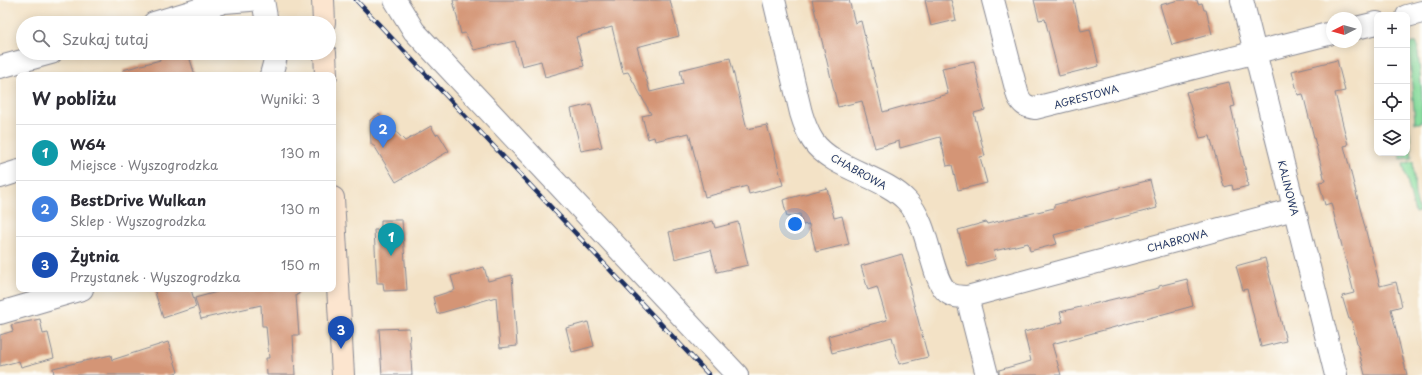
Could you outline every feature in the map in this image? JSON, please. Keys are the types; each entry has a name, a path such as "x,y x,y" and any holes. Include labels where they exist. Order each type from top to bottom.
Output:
{"street":[{"path":"177,16 224,2 250,0"},
{"path":"263,0 266,16"},
{"path":"323,0 324,16"},
{"path":"395,0 414,31 737,375"},
{"name":"CHABROWA","path":"774,0 806,129 814,142 834,158 892,189 908,201 922,223 938,276 944,290 950,295 967,297 1294,209"},
{"name":"AGRESTOWA","path":"993,0 1018,96 1026,107 1047,106 1254,52"},
{"name":"KALINOWA","path":"1242,0 1336,375"},
{"path":"1410,15 1422,12"},
{"path":"1362,27 1374,24"},
{"path":"1254,52 1326,34"},
{"path":"0,67 26,60"},
{"path":"272,72 275,60"},
{"path":"325,60 326,72"},
{"path":"0,177 16,173"},
{"path":"336,257 343,375"},
{"path":"0,313 72,292"},
{"path":"967,297 987,375"}],"green space":[{"path":"1411,43 1417,43 1422,94 1422,123 1415,123"},
{"path":"1410,135 1412,158 1401,159 1400,156 1410,156"},
{"path":"1413,161 1415,196 1419,212 1415,213 1403,164"}],"building":[{"path":"453,0 670,0 679,36 637,47 650,92 683,84 680,70 730,58 747,129 767,125 783,185 749,194 747,186 705,197 689,133 655,141 654,137 648,139 642,116 651,114 628,72 623,73 612,27 576,37 584,66 545,77 541,61 522,66 515,41 474,50 465,33 461,34"},
{"path":"812,0 849,0 855,23 861,21 883,112 948,94 942,68 974,61 985,110 974,113 985,156 980,157 987,183 958,190 952,165 947,166 940,137 900,148 899,141 875,148 862,101 838,107"},
{"path":"925,0 951,0 956,20 931,26"},
{"path":"1034,0 1074,0 1081,31 1090,29 1099,66 1059,76 1045,19 1039,20"},
{"path":"1179,0 1197,0 1198,4 1202,3 1204,10 1206,10 1212,34 1172,45 1160,5"},
{"path":"160,60 190,60 194,72 123,72 123,70"},
{"path":"1337,60 1345,91 1335,93 1348,145 1344,146 1380,286 1396,282 1402,306 1391,309 1407,375 1365,375 1351,319 1349,319 1342,296 1354,293 1331,203 1325,205 1319,182 1325,181 1303,94 1298,95 1292,71"},
{"path":"1229,82 1235,106 1231,107 1248,181 1248,186 1233,190 1232,185 1224,187 1210,136 1200,138 1186,92"},
{"path":"591,104 602,147 581,151 571,109"},
{"path":"379,114 405,141 431,126 436,135 438,133 449,151 396,182 375,147 371,144 370,120"},
{"path":"1150,180 1157,208 1054,235 1057,244 1030,251 1028,243 994,251 996,259 968,267 958,230 986,222 987,224 1054,208 1054,205"},
{"path":"827,188 834,218 842,216 849,244 816,252 809,224 802,225 800,214 787,217 783,200"},
{"path":"381,220 402,220 407,290 384,291 383,283 377,283 374,230 381,230"},
{"path":"713,221 715,228 738,222 748,265 717,272 711,250 675,259 669,232"},
{"path":"902,254 928,357 899,364 892,337 832,353 828,336 887,320 877,287 868,290 861,266"},
{"path":"1265,258 1286,341 1261,347 1247,289 1243,290 1236,266"},
{"path":"484,267 488,281 512,275 517,346 500,348 496,297 437,314 433,297 455,290 451,276"},
{"path":"1187,279 1193,306 1052,344 1061,375 999,375 999,370 1031,361 1024,332 1063,322 1060,312 1159,288 1159,286"},
{"path":"155,292 192,292 196,307 163,318"},
{"path":"217,292 299,292 299,294 296,295 299,335 293,335 295,375 267,375 266,358 269,358 266,326 262,326 261,305 201,319 195,298"},
{"path":"40,319 43,334 48,333 54,358 21,367 19,361 0,366 0,335 13,331 11,325"},
{"path":"588,322 594,346 572,352 566,328"},
{"path":"409,328 412,375 382,375 379,329"},
{"path":"168,342 178,372 168,375 54,375 53,368 111,355 112,360"}],"railway":[{"path":"356,0 709,375"}],"place":[{"name":"BestDrive Wulkan","path":"383,148"},
{"name":"W64","path":"391,256"},
{"name":"Żytnia","path":"341,349"}]}
